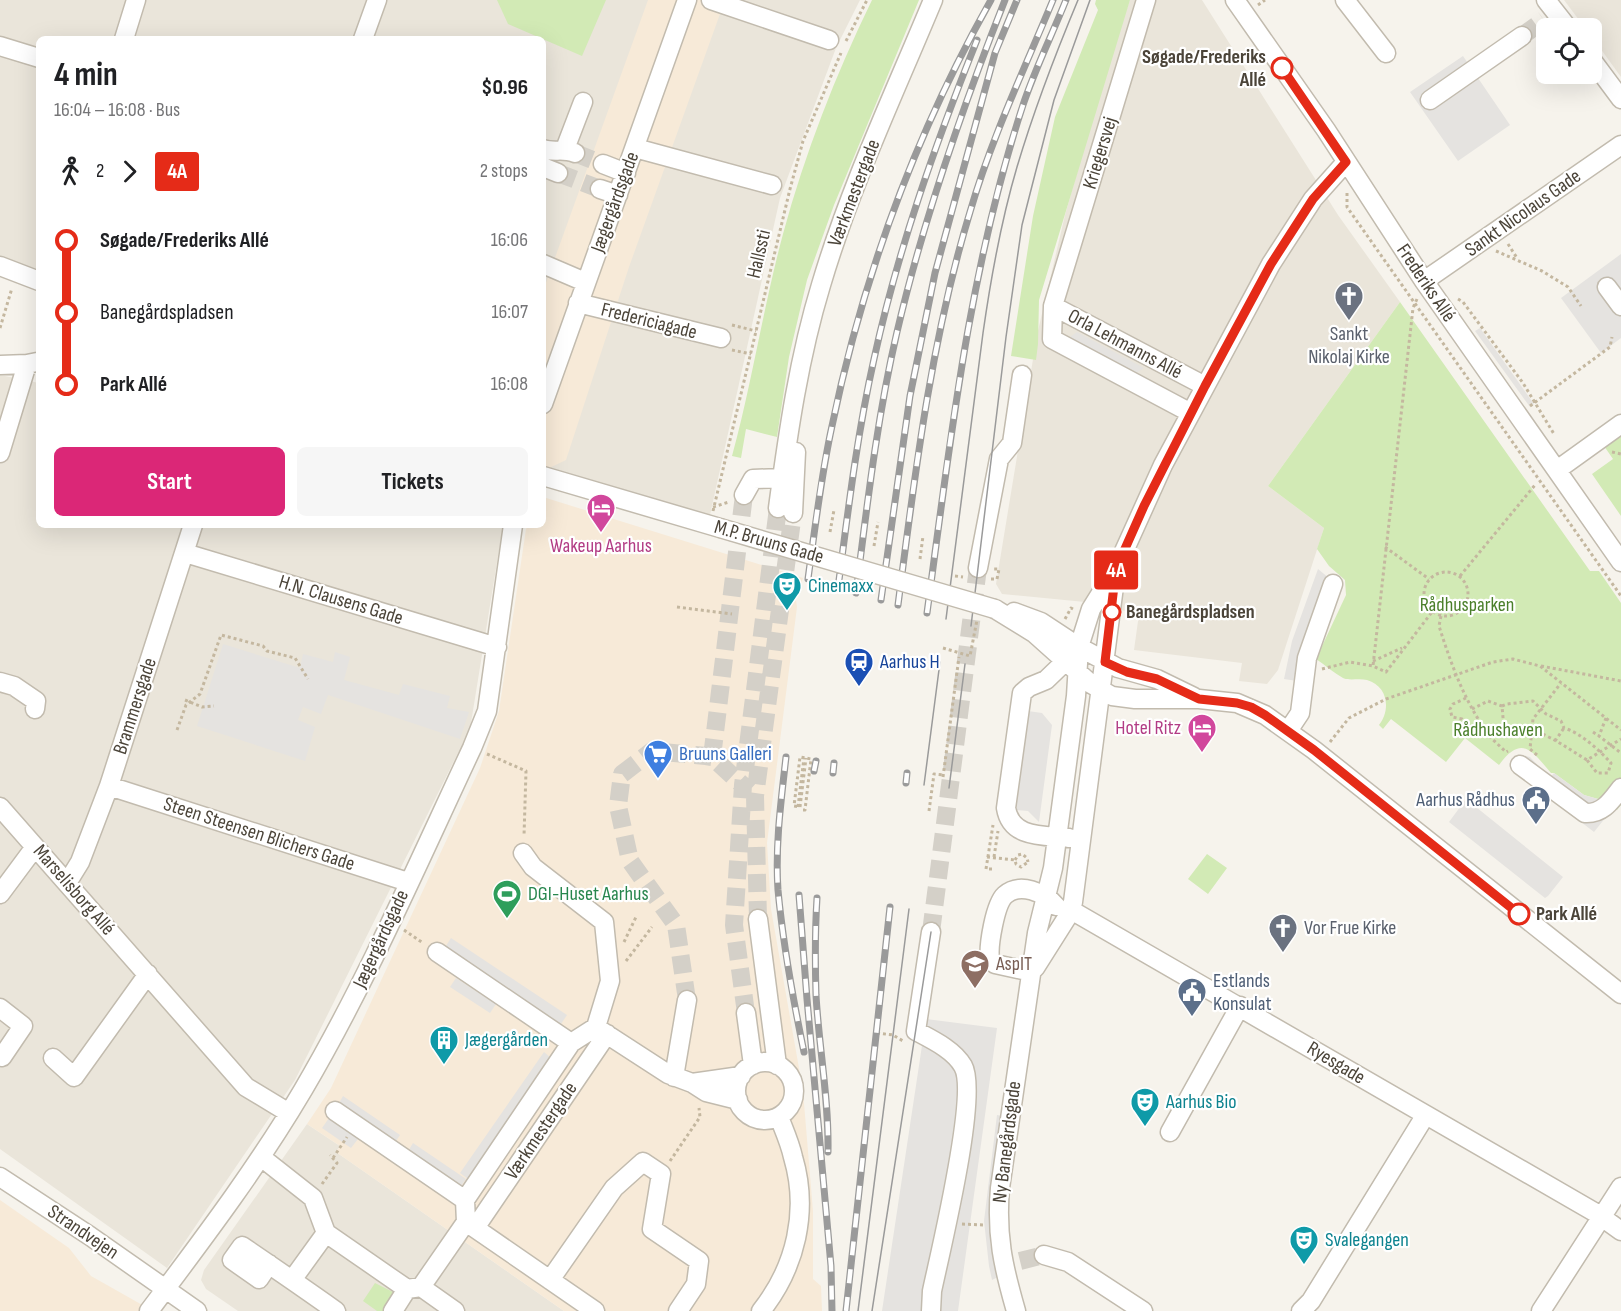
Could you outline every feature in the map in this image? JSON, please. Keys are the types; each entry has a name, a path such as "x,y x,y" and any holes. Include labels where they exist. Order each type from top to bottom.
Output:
{"street":[{"path":"125,36 136,0"},
{"path":"364,36 377,0"},
{"name":"Jægergårdsgade","path":"546,395 687,0"},
{"path":"711,0 829,40"},
{"name":"Værkmestergade","path":"797,393 797,440 785,511 782,478 787,438 812,318 831,251 933,0"},
{"name":"Kriegersvej","path":"1053,306 1146,0"},
{"name":"Frederiks Allé","path":"1235,0 1424,281 1621,562"},
{"path":"1346,0 1386,53"},
{"path":"1430,100 1520,30 1493,42"},
{"path":"0,46 36,57"},
{"path":"1602,73 1621,99"},
{"path":"546,150 570,151 583,102"},
{"name":"Sankt Nicolaus Gade","path":"1424,281 1621,145"},
{"path":"635,148 772,185"},
{"path":"1032,972 1037,933 1047,897 1057,837 1071,666 1092,605 1116,569 1144,506 1191,413 1271,264 1296,223 1323,186 1346,162"},
{"path":"603,164 626,173"},
{"path":"600,189 618,195"},
{"path":"546,265 585,282"},
{"path":"9,269 36,280"},
{"path":"1607,287 1621,306"},
{"name":"Fredericiagade","path":"578,303 721,338"},
{"name":"Orla Lehmanns Allé","path":"1191,413 1052,339 1053,306 1205,386"},
{"path":"0,365 33,363 0,453"},
{"path":"983,574 999,459 1012,443 1022,375"},
{"path":"1557,470 1621,424"},
{"name":"M.P. Bruuns Gade","path":"546,477 995,609"},
{"path":"744,495 753,478 782,478"},
{"name":"Brammersgade","path":"67,883 80,862 109,786 192,528"},
{"name":"Jægergårdsgade","path":"149,1311 261,1157 289,1113 347,1011 472,748 487,711 513,528"},
{"name":"H.N. Clausens Gade","path":"185,553 497,647"},
{"path":"1032,972 1071,910 1083,840 1116,569"},
{"path":"1288,731 1300,713 1307,658 1333,584"},
{"path":"995,609 1028,616 1058,631 1105,662 1127,672 1157,679 1199,699"},
{"path":"995,609 1039,637 1101,692 1135,699 1199,699 1237,703 1251,707 1265,715 1320,755 1621,994"},
{"path":"1071,666 1029,687 1022,693 1006,808 1013,826 1036,835 1083,840"},
{"path":"0,682 14,686 36,701 35,708"},
{"path":"1517,754 1585,813 1602,810 1621,788"},
{"name":"Steen Steensen Blichers Gade","path":"109,786 408,882"},
{"name":"Marselisborg Allé","path":"0,807 246,1087 289,1113"},
{"path":"0,894 35,847"},
{"name":"Værkmestergade","path":"393,1311 470,1225 601,1030 610,981 604,922 533,867 523,853"},
{"path":"1032,972 995,964 990,959 989,951 998,906 1003,896 1019,889 1030,890 1047,897 1056,905 1057,910 1049,947"},
{"name":"Ryesgade","path":"1071,910 1601,1217 1621,1231"},
{"path":"758,920 777,1065"},
{"path":"931,932 916,1032 954,1054 965,1068 968,1090 962,1141 932,1292 931,1311"},
{"path":"437,952 571,1043"},
{"name":"Ny Banegårdsgade","path":"1016,1311 1011,1262 998,1224 1011,1101 1032,972"},
{"path":"53,1058 74,1077 148,974"},
{"path":"671,1076 687,1000"},
{"path":"1170,1132 1239,1006"},
{"path":"0,1008 23,1026 2,1057"},
{"path":"692,1083 747,1070 761,1063 777,1065 784,1070 794,1086 791,1104 779,1117 762,1120 747,1114 738,1100 736,1092 747,1070 746,1013"},
{"path":"601,1030 671,1076 692,1083 706,1092 738,1100"},
{"name":"Værkmestergade","path":"465,1200 571,1043 601,1030"},
{"path":"335,1111 465,1200 470,1225 595,1311"},
{"path":"1301,1311 1311,1301 1425,1116"},
{"path":"761,1311 775,1292 794,1251 800,1220 798,1173 779,1117"},
{"path":"261,1157 313,1198 326,1233 455,1311"},
{"path":"550,1280 614,1188 643,1162 661,1174 652,1229 699,1261 696,1284 678,1311"},
{"name":"Strandvejen","path":"0,1177 90,1236 197,1311"},
{"path":"1541,1311 1621,1187"},
{"path":"292,1280 326,1233"},
{"path":"1044,1255 1068,1262 1143,1311"},
{"path":"232,1260 259,1279 269,1264 336,1311"}],"path":[{"name":"Hallssti","path":"715,526 790,189 803,141 844,45 867,0"},
{"path":"1346,162 1347,207 1621,596"},
{"path":"1478,244 1542,271 1568,287 1581,306"},
{"path":"0,328 9,269"},
{"path":"1373,663 1415,304"},
{"path":"1517,416 1610,347 1612,338"},
{"path":"1612,452 1621,454"},
{"path":"1460,576 1535,485"},
{"path":"830,532 834,510"},
{"path":"874,546 878,522"},
{"path":"920,559 923,536"},
{"path":"1385,547 1429,579"},
{"path":"1444,572 1453,572 1460,576 1467,584 1469,594 1467,604 1460,612 1451,616 1441,616 1432,612 1426,605 1424,596 1429,579 1444,572"},
{"path":"983,574 997,579 998,573"},
{"path":"677,608 732,614"},
{"path":"1373,663 1386,672 1432,612"},
{"path":"1441,616 1439,626 1466,698 1479,722 1506,752 1517,754 1530,749"},
{"path":"943,648 970,656 976,627"},
{"path":"177,730 186,705 200,694 221,635 263,646 267,651 295,658 308,679"},
{"path":"1327,667 1350,662 1373,663 1404,648"},
{"path":"929,811 934,774 944,776 959,657"},
{"path":"1320,755 1349,718 1386,699 1500,660 1523,660 1540,666 1621,681"},
{"path":"1540,666 1621,730"},
{"path":"1532,730 1533,718 1562,683"},
{"path":"1466,698 1452,704 1450,709 1452,717 1462,719 1469,729 1479,722"},
{"path":"184,700 202,707 213,706"},
{"path":"1472,709 1488,701 1502,706 1533,701 1541,709 1561,721 1564,728 1601,752 1611,762 1608,773 1597,773 1587,760 1545,735 1532,730 1504,729 1489,735"},
{"path":"1502,706 1504,729"},
{"path":"1599,736 1606,718"},
{"path":"1555,741 1564,728"},
{"path":"1593,732 1621,753"},
{"path":"1587,760 1621,739"},
{"path":"472,748 526,771 523,853"},
{"path":"796,807 794,806 800,757 811,759 805,810 803,810"},
{"path":"992,870 986,869 993,825 998,831 994,857"},
{"path":"989,844 995,845"},
{"path":"1022,854 1026,856 1028,862 1021,867 1016,864 1015,860 1018,855 1022,854"},
{"path":"987,856 1015,860"},
{"path":"624,943 636,917"},
{"path":"390,920 437,952"},
{"path":"610,981 652,927"},
{"path":"661,1174 700,1117 700,1108 692,1104"},
{"path":"313,1198 337,1163 331,1156 355,1125"},
{"path":"964,1225 974,1226"}],"shaded area":[{"path":"0,0 860,0 836,48 780,198 710,515 546,467 546,36 36,36 36,272 0,261"},
{"path":"648,0 725,0 629,267 566,460 546,470 546,283"},
{"path":"1130,0 1202,0 1338,215 1400,302 1268,486 1324,528 1278,670 1267,684 1239,681 1242,663 1134,650 1139,614 1085,602 1002,594 996,584 1037,335 1065,215 1110,57"},
{"path":"1564,0 1621,0 1621,77 1602,51 1602,18 1578,18"},
{"path":"1463,56 1510,125 1458,161 1410,92"},
{"path":"1621,254 1621,338 1601,353 1561,298"},
{"path":"1480,328 1534,404 1530,407 1475,331"},
{"path":"1077,332 1144,368 1133,375 1066,340"},
{"path":"0,375 36,382 36,528 503,528 470,729 295,1080 167,1268 0,1149"},
{"path":"546,498 803,578 796,600 797,607 767,843 771,909 803,1091 813,1211 813,1279 821,1286 822,1311 564,1311 336,1152 340,1146 307,1124 331,1088 480,768 499,711 526,529 546,528"},
{"path":"1318,569 1335,583 1304,682 1284,679 1292,641"},
{"path":"223,644 300,668 303,654 333,662 335,652 350,657 344,680 399,695 403,684 450,696 447,708 469,712 460,739 328,695 321,714 303,707 298,720 315,727 305,761 197,726"},
{"path":"1028,711 1042,713 1052,725 1039,822 1028,811 1015,810"},
{"path":"1520,755 1530,757 1550,778 1554,773 1584,795 1605,801 1614,807 1594,832 1510,767"},
{"path":"1466,799 1563,877 1548,896 1545,898 1449,822"},
{"path":"451,938 567,1015 559,1027 444,949"},
{"path":"456,978 496,1004 490,1013 450,987"},
{"path":"926,1019 997,1028 958,1311 882,1311"},
{"path":"544,1052 551,1058 468,1179 460,1173"},
{"path":"343,1096 400,1135 394,1144 338,1105"},
{"path":"997,1115 1002,1116 990,1221 990,1243 998,1277 992,1280 984,1221"},
{"path":"329,1118 358,1139 351,1148 322,1128"},
{"path":"307,1124 340,1146 336,1152 564,1311 238,1311 206,1289 201,1280 204,1270"},
{"path":"413,1143 466,1179 459,1189 407,1153"},
{"path":"0,1200 69,1248 91,1276 153,1311 0,1311"}],"green space":[{"path":"497,0 606,0 582,56 546,40 546,36 536,36 508,24"},
{"path":"872,0 919,0 834,205 807,280 789,357 777,437 746,429 741,458 732,456 776,262 801,174 822,115"},
{"path":"1096,0 1130,0 1039,300 1036,360 1011,356 1033,216 1055,117 1098,10"},
{"name":"Rådhusparken","path":"1400,302 1590,571 1599,571 1621,603 1621,805 1617,810 1605,801 1584,795 1551,773 1538,758 1526,749 1514,750 1499,765 1465,738 1446,762 1391,719 1383,729 1379,725 1386,706 1383,693 1374,683 1364,679 1343,678 1316,659 1346,595 1345,580 1329,566 1317,549 1324,528 1268,486"},
{"path":"1621,434 1621,516 1592,474 1613,459 1604,446"},
{"path":"1207,854 1227,868 1208,894 1188,879"},
{"path":"375,1283 400,1295 390,1311 377,1311 363,1301"}],"tunnel":[{"path":"1522,36 1536,26"},
{"path":"575,153 603,164"},
{"path":"558,173 600,189"},
{"path":"712,757 744,495"},
{"path":"746,1013 734,925 743,785 778,508"},
{"path":"758,919 755,796 793,513"},
{"path":"931,932 978,568"},
{"path":"687,1000 676,925 630,861 618,806 622,774 652,751 706,756 712,757 749,791"},
{"path":"1020,1261 1044,1255"}],"tram line":[{"path":"946,619 983,333 1001,228 1030,125 1078,0"},
{"path":"971,626 1022,225 1054,100 1090,0"},
{"path":"924,785 940,662"},
{"path":"949,788 965,664"},
{"path":"858,1311 909,909"},
{"path":"872,1311 931,932"}],"railway":[{"path":"808,579 821,483 832,426 859,315 876,260 916,154 964,50 991,0"},
{"path":"856,593 878,429 907,290 945,164 1005,0"},
{"path":"881,600 910,396 935,273 995,53 1017,0"},
{"path":"898,605 926,407 956,260 988,158 1053,0"},
{"path":"927,613 963,357 988,230 1023,105 1066,0"},
{"path":"838,588 849,502 868,388 894,278 919,198 977,40"},
{"path":"786,757 778,840 778,890 789,971 804,1052"},
{"path":"814,771 816,761"},
{"path":"833,773 834,763"},
{"path":"906,783 907,773"},
{"path":"799,895 831,1266 832,1311"},
{"path":"817,898 816,995 827,1113 828,1152"},
{"path":"846,1311 890,907"}],"bus line":[{"name":"4A","path":"1282,68 1346,162 1313,199 1271,264 1144,506 1116,569 1105,662 1127,672 1157,679 1199,699 1237,703 1251,707 1265,715 1314,750 1519,914"}],"place":[{"name":"Søgade/Frederiks Allé","path":"1282,68"},
{"name":"Sankt Nikolaj Kirke","path":"1349,322"},
{"name":"Wakeup Aarhus","path":"601,534"},
{"name":"Cinemaxx","path":"787,612"},
{"name":"Banegårdspladsen","path":"1112,612"},
{"name":"Aarhus H","path":"859,688"},
{"name":"Hotel Ritz","path":"1202,754"},
{"name":"Bruuns Galleri","path":"658,780"},
{"name":"Aarhus Rådhus","path":"1536,826"},
{"name":"Park Allé","path":"1519,914"},
{"name":"DGI-Huset Aarhus","path":"507,920"},
{"name":"Vor Frue Kirke","path":"1283,954"},
{"name":"AspIT","path":"975,990"},
{"name":"Estlands Konsulat","path":"1192,1018"},
{"name":"Jægergården","path":"444,1066"},
{"name":"Aarhus Bio","path":"1145,1128"},
{"name":"Svalegangen","path":"1304,1266"}],"park label":[{"name":"Rådhushaven","path":"1498,730"}]}
